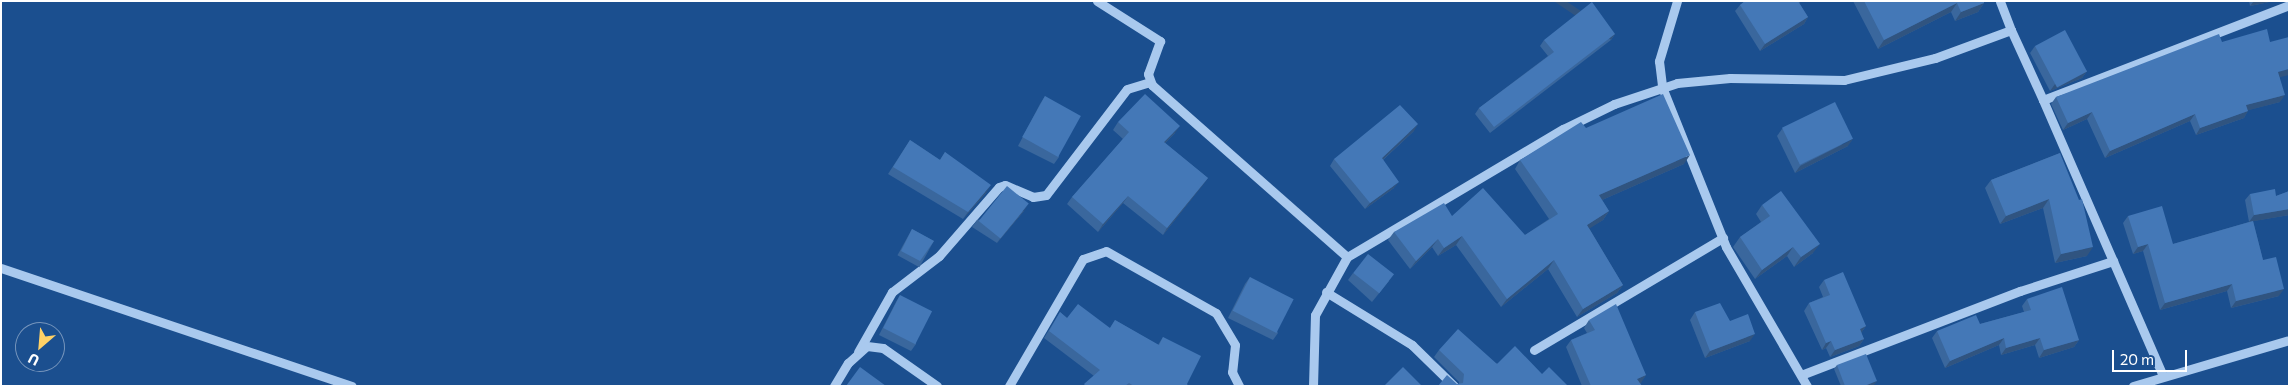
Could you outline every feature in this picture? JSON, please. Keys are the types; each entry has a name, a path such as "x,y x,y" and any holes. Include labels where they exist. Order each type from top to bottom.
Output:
{"street":[{"path":"1097,1 1160,40 1148,74 1150,82 1347,257"},
{"path":"1678,1 1659,61 1662,87 1723,238 1807,386"},
{"path":"2000,1 2163,376"},
{"path":"2043,100 2289,5"},
{"path":"1313,386 1314,321 1326,292 1347,257 1563,129 1662,87 1730,78 1844,80 1878,75 2011,30"},
{"path":"834,386 858,352 892,292 939,256 999,187 1005,185 1033,197 1046,195 1127,89 1150,82"},
{"path":"1534,350 1723,238"},
{"path":"1009,386 1083,259 1106,251 1216,313 1235,345 1232,372 1238,386"},
{"path":"1801,374 2020,291 2113,261"},
{"path":"1,268 352,386"},
{"path":"1326,292 1412,344 1454,386"},
{"path":"2132,386 2289,340"},
{"path":"858,352 867,346 882,348 937,386"}],"building":[{"path":"1745,1 1798,1 1808,17 1765,44 1740,5"},
{"path":"1864,1 1984,1 1984,3 1961,12 1957,3 1884,40"},
{"path":"1592,2 1615,34 1494,127 1479,108 1554,52 1544,40"},
{"path":"2267,29 2270,42 2289,37 2289,69 2278,72 2285,95 2246,105 2248,111 2200,128 2195,114 2110,151 2092,112 2068,123 2056,97 2219,34 2222,42"},
{"path":"2065,30 2087,71 2057,87 2035,46"},
{"path":"1145,94 1180,126 1164,142 1208,178 1167,228 1128,196 1103,224 1072,197 1129,132 1118,122"},
{"path":"1663,94 1690,155 1599,195 1609,211 1587,225 1623,285 1583,309 1554,260 1507,299 1462,236 1444,248 1438,239 1416,261 1394,232 1444,203 1452,216 1483,188 1525,235 1558,214 1520,160 1581,122 1586,128"},
{"path":"1045,96 1081,116 1058,157 1022,137"},
{"path":"1835,102 1853,139 1800,165 1782,128"},
{"path":"1400,105 1418,124 1382,158 1399,182 1370,203 1334,159"},
{"path":"910,140 940,160 945,152 991,185 968,212 893,167"},
{"path":"2060,153 2079,200 2082,199 2093,247 2061,254 2049,199 2006,216 1991,180"},
{"path":"1007,186 1029,204 1000,239 979,221"},
{"path":"2275,189 2276,196 2289,191 2289,209 2254,215 2250,194"},
{"path":"1781,191 1820,244 1801,257 1793,247 1762,270 1740,237 1770,216 1762,205"},
{"path":"2162,206 2173,244 2253,221 2263,260 2276,257 2284,289 2236,301 2232,284 2165,303 2148,244 2138,247 2128,216"},
{"path":"912,229 934,241 920,261 901,251"},
{"path":"1368,254 1394,274 1379,293 1353,273"},
{"path":"1843,272 1866,326 1860,329 1864,339 1835,350 1831,341 1826,343 1809,303 1830,295 1824,280"},
{"path":"1250,277 1294,299 1276,333 1233,311"},
{"path":"2062,287 2079,340 2044,350 2040,338 2006,348 2004,338 1950,361 1937,331 1976,315 1980,324 2031,310 2027,299"},
{"path":"900,295 932,311 915,344 883,328"},
{"path":"1720,303 1730,321 1748,314 1755,334 1710,351 1695,312"},
{"path":"1078,304 1110,328 1115,320 1159,345 1163,337 1201,356 1187,384 1188,386 1134,386 1129,383 1125,386 1086,386 1084,384 1100,370 1049,331 1060,312 1067,318"},
{"path":"1616,304 1646,375 1637,379 1642,386 1591,386 1571,340 1595,330 1589,320"},
{"path":"1458,329 1497,364 1515,346 1542,374 1549,367 1568,386 1438,386 1447,375 1457,384 1463,383 1464,374 1439,350"},
{"path":"1866,354 1877,381 1864,386 1845,386 1837,365"},
{"path":"860,367 886,386 846,386"},
{"path":"1403,367 1422,386 1384,386"}]}
